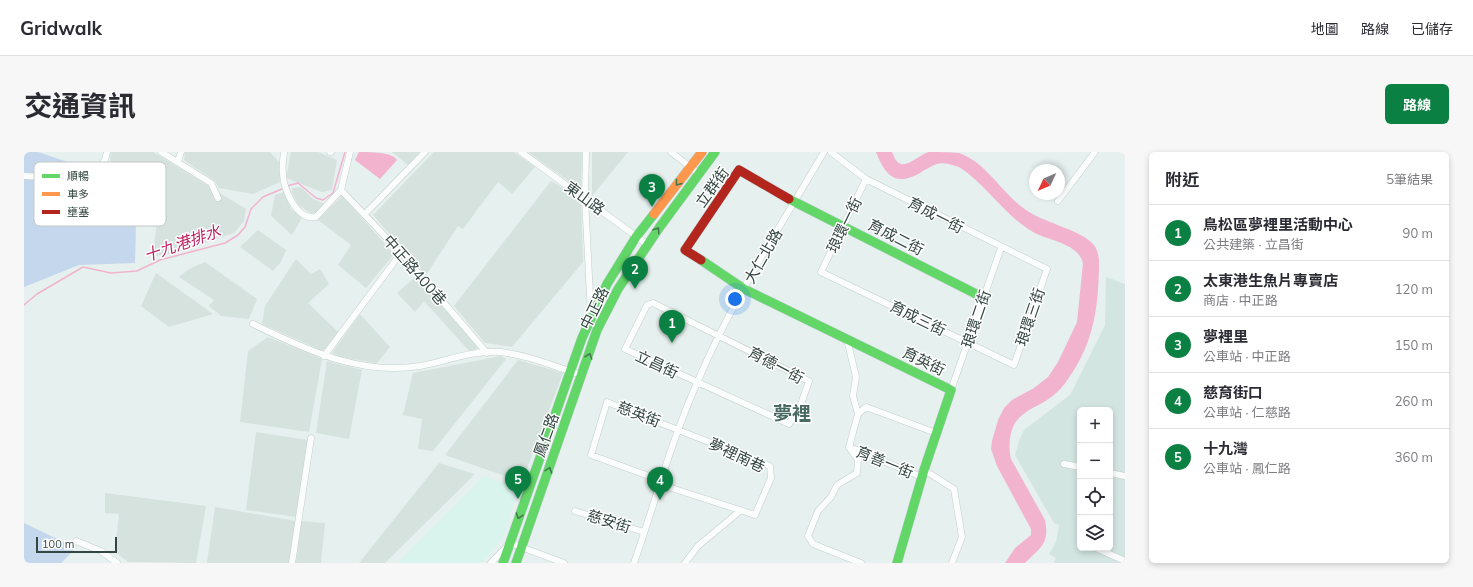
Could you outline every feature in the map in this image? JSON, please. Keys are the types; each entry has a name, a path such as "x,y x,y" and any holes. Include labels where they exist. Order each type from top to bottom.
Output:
{"main road":[{"name":"中正路","path":"560,400 591,317 607,284 636,237 702,152"},
{"name":"中正路","path":"571,406 598,330 618,289 716,152"},
{"name":"立群街","path":"685,250 740,170 794,202"},
{"name":"育成二街","path":"794,202 984,298"},
{"name":"育英街","path":"685,250 744,289 951,390 923,473 897,563"},
{"name":"鳳仁路","path":"503,563 560,400"},
{"name":"鳳仁路","path":"516,563 571,406"}],"street":[{"path":"104,162 107,152"},
{"path":"161,152 178,161 211,183 218,198"},
{"path":"178,161 181,152"},
{"path":"284,152 282,176 287,191 295,207 304,215 311,218 316,217 341,190 350,152"},
{"path":"365,214 425,152"},
{"name":"東山路","path":"521,152 648,245"},
{"path":"586,152 585,198 591,317"},
{"path":"671,152 699,174"},
{"name":"大仁北路","path":"634,563 659,482 697,382 719,335 744,289 824,152"},
{"name":"育成一街","path":"831,152 866,179 1001,248 1047,269"},
{"path":"1058,201 1095,152"},
{"path":"24,176 34,177"},
{"name":"琅環一街","path":"821,272 866,179"},
{"name":"中正路400巷","path":"341,190 400,253 487,353"},
{"name":"琅環二街","path":"951,390 1001,248"},
{"path":"324,356 400,253"},
{"name":"琅環三街","path":"1014,365 1047,269"},
{"name":"育成三街","path":"821,272 1014,365"},
{"name":"立昌街","path":"697,382 625,349 647,305 652,303 719,335"},
{"path":"252,324 299,347 324,356 362,365 389,367 418,366 487,353 500,352 521,356 582,375"},
{"name":"育德一街","path":"697,382 789,424 800,407 809,381 719,335"},
{"path":"847,339 856,377 853,396 858,414 866,407 936,433"},
{"name":"慈英街","path":"659,482 591,455 607,402 678,429"},
{"name":"育善一街","path":"858,414 849,447 923,473 954,489 962,537 952,563"},
{"name":"夢裡南巷","path":"659,482 755,515 771,478 770,466 678,429"},
{"path":"292,563 311,438"},
{"path":"849,447 858,460 857,473 837,485 831,497 818,511 808,536 813,544 861,563"},
{"path":"1064,464 1077,466"},
{"path":"1113,474 1125,476"},
{"name":"慈安街","path":"575,511 644,532"},
{"path":"686,563 698,546 740,511"},
{"path":"76,541 101,551 117,563"},
{"path":"510,543 564,563"},
{"name":"鳳仁路","path":"491,563 510,543"},
{"path":"1103,551 1125,561"}],"shaded area":[{"path":"24,152 38,152 68,162 34,162 34,226 136,226 135,263 79,265 24,287"},
{"path":"111,152 153,152 246,209 244,221 234,233 172,254 153,256 156,226 166,226 166,162 110,161"},
{"path":"185,152 270,152 279,162 280,182 253,194 219,188 215,181 184,160"},
{"path":"291,152 318,152 337,160 332,190 322,192 286,178"},
{"path":"359,152 375,152 391,155 397,160 380,179 355,160"},
{"path":"392,152 420,152 408,165"},
{"path":"434,152 514,152 535,167 512,194 498,182 463,229 458,226 426,275 373,215"},
{"path":"528,152 582,152 581,191 581,190"},
{"path":"592,152 628,152 592,196"},
{"path":"876,152 892,152 895,159 901,164 911,162 929,152 959,153 979,164 1011,197 1029,212 1082,235 1094,245 1097,250 1099,259 1099,275 1096,307 1094,322 1084,351 1077,365 1061,388 1050,398 1022,415 1016,422 1011,432 1011,459 1045,520 1046,528 1045,540 1042,545 1025,563 1005,563 1015,548 1031,535 1031,529 997,466 991,449 992,441 998,420 1004,408 1012,400 1034,388 1048,377 1058,362 1077,322 1083,263 1080,256 1069,247 1033,232 1023,225 978,182 959,167 940,163 911,177 897,179 883,167"},
{"path":"551,181 581,199 583,262 512,347 485,343 454,306"},
{"path":"301,187 313,199 325,204 316,213 310,213 298,204 292,193 292,188"},
{"path":"284,192 291,209 302,218 292,235 271,216 275,195"},
{"path":"342,196 394,254 366,288 338,265 351,245 318,220"},
{"path":"258,230 286,250 281,262 273,271 240,247"},
{"path":"296,259 311,274 320,269 329,284 308,303 339,333 323,351 262,324 265,306"},
{"path":"205,262 257,299 249,319 221,316 209,306 214,300 179,277 189,269"},
{"path":"156,273 213,314 169,327 141,306"},
{"path":"415,277 480,348 470,352 424,301 415,312 397,293"},
{"path":"1106,277 1125,284 1125,563 1054,563 1056,558 1049,554 1056,542 1059,525 1054,523 1015,455 1024,430 1070,395 1105,325"},
{"path":"360,314 390,347 377,363 340,357 332,353"},
{"path":"268,337 322,359 309,432 240,422 248,351"},
{"path":"501,356 506,359 433,451 418,449 422,419 403,415 413,373"},
{"path":"518,360 563,373 522,482 445,455"},
{"path":"327,361 362,370 349,439 316,433"},
{"path":"256,432 308,440 296,517 246,510"},
{"path":"439,463 475,474 385,563 359,563"},
{"path":"484,476 518,488 504,535 483,562 397,563"},
{"path":"105,493 206,506 196,563 128,562 115,552 119,514 105,513"},
{"path":"215,507 296,521 289,563 207,563"},
{"path":"301,521 325,523 321,563 296,563"},
{"path":"24,523 76,548 61,563 24,563"}],"waterway":[{"name":"十九港排水","path":"287,186 298,183 316,198 323,200 333,193 345,152"},
{"name":"十九港排水","path":"24,305 37,294 83,267 111,273 137,271 160,260 225,243 238,235 245,227 251,209 263,197 284,188"}],"traffic: fast":[{"path":"516,563 597,330 618,289 659,228 715,152"},
{"path":"789,199 984,298"},
{"path":"503,563 582,338 607,284 636,237 654,214"},
{"path":"701,260 744,289 951,390 924,470 897,563"}],"traffic: slow":[{"path":"654,214 702,152"}],"traffic: jam":[{"path":"701,260 685,250 739,170 789,199"}],"place":[{"name":"夢裡里","path":"652,207"},
{"name":"太東港生魚片專賣店","path":"635,289"},
{"name":"鳥松區夢裡里活動中心","path":"672,343"},
{"name":"十九灣","path":"518,499"},
{"name":"慈育街口","path":"660,500"}],"district":[{"name":"夢裡","path":"792,413"}]}
